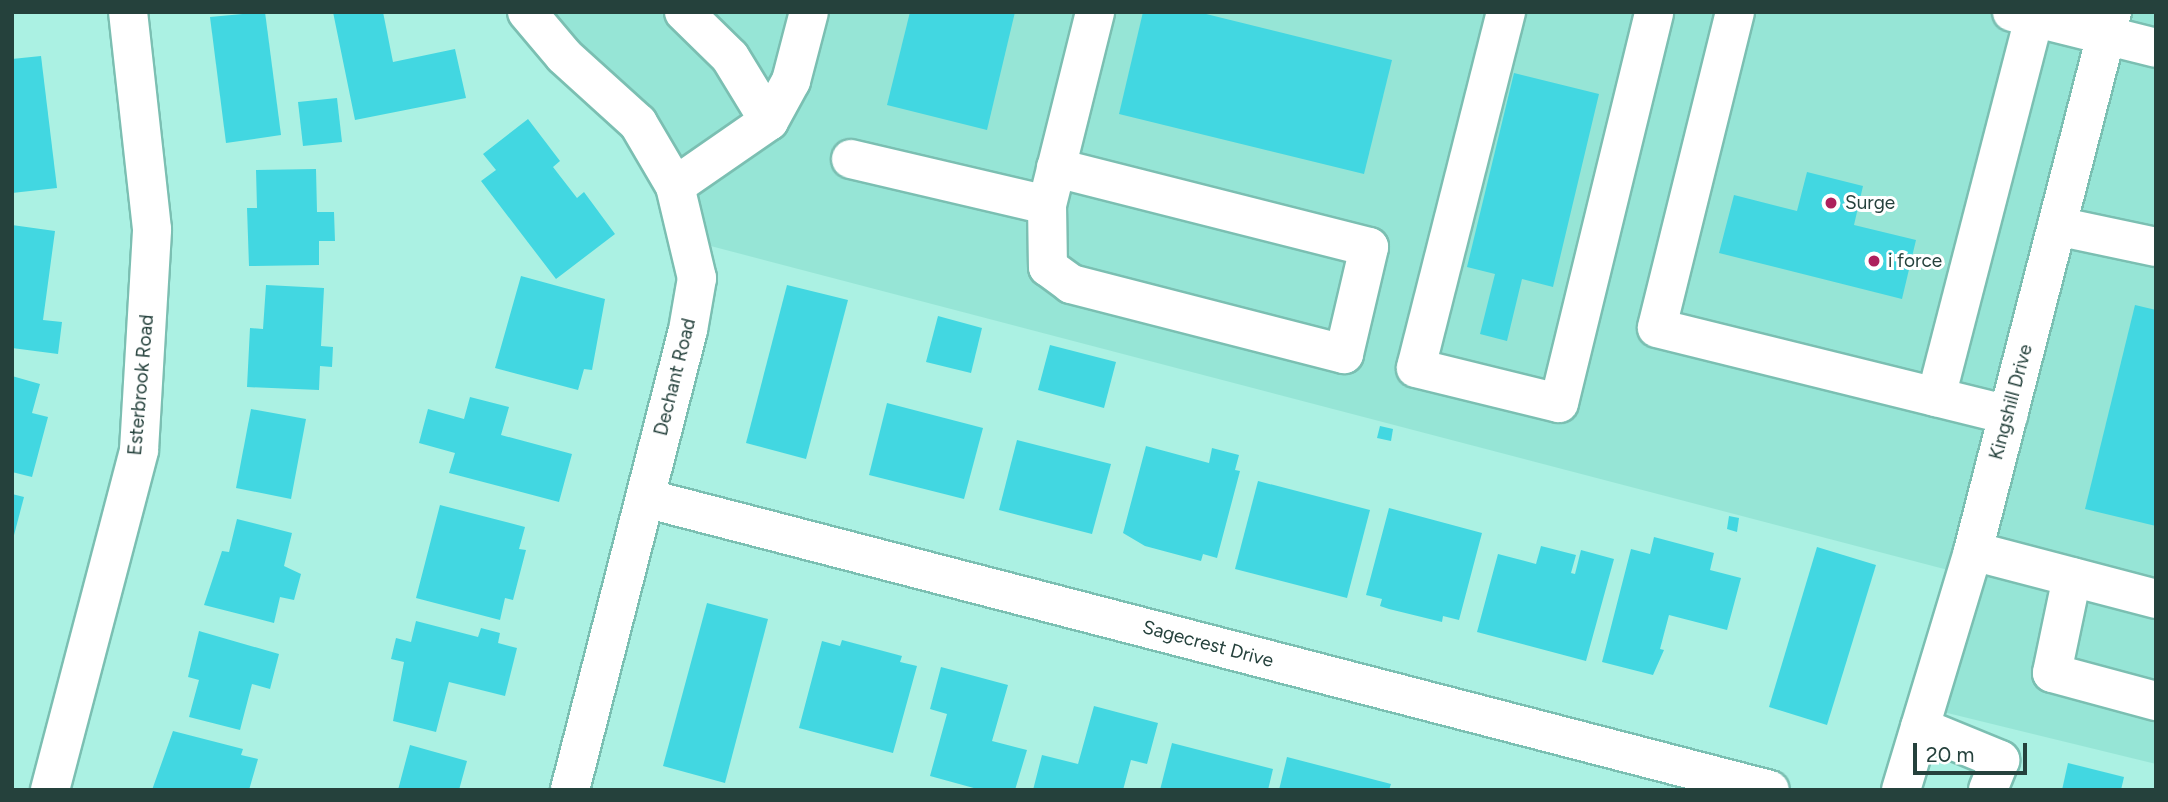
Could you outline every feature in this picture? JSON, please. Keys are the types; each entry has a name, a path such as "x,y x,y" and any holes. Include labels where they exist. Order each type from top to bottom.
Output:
{"street":[{"name":"Esterbrook Road","path":"50,790 139,450 152,229 128,12"},
{"name":"Dechant Road","path":"527,12 564,56 638,123 675,186 697,278 645,498 570,790"},
{"path":"684,12 730,57 769,121"},
{"path":"675,186 769,121 791,81 809,12"},
{"path":"1056,168 1369,247 1344,354 1071,284 1048,267 1047,205 1056,168 1096,12"},
{"path":"1506,12 1416,368 1559,402 1654,12"},
{"path":"1735,12 1657,328 2008,415"},
{"path":"1936,397 2023,15 2110,24 2156,48"},
{"name":"Kingshill Drive","path":"1901,790 1973,551 2110,24"},
{"path":"851,159 1047,205"},
{"path":"2057,226 2156,247"},
{"name":"Sagecrest Drive","path":"645,498 1770,790"},
{"path":"1973,551 2156,599"},
{"path":"2072,577 2052,673 2156,701"},
{"path":"1920,727 2000,760 1987,790"}],"shaded area":[{"path":"527,12 2156,12 2156,764 1931,709 1971,576 703,244 643,130"}],"building":[{"path":"265,12 281,135 226,143 210,17"},
{"path":"333,12 383,12 393,62 455,49 466,98 355,120"},
{"path":"910,12 1015,12 987,130 887,105"},
{"path":"1143,12 1198,12 1392,60 1364,174 1119,114"},
{"path":"41,56 57,188 12,193 12,59"},
{"path":"1514,73 1599,94 1553,287 1522,279 1507,341 1480,334 1495,274 1467,267"},
{"path":"337,98 342,142 303,146 298,102"},
{"path":"528,119 560,161 553,167 577,198 584,192 615,234 556,279 481,181 496,170 483,154"},
{"path":"316,169 317,212 334,212 335,241 319,241 319,265 249,266 247,208 257,208 256,170"},
{"path":"1807,172 1863,186 1854,225 1916,240 1902,299 1719,253 1734,195 1797,211"},
{"path":"12,225 55,231 43,320 62,322 58,354 12,348"},
{"path":"521,276 605,299 592,370 584,369 578,390 495,368"},
{"path":"266,285 324,288 321,346 333,347 332,367 320,366 319,390 247,387 250,328 263,329"},
{"path":"787,285 848,300 806,459 746,443"},
{"path":"2135,305 2156,310 2156,526 2085,509"},
{"path":"938,316 982,328 971,373 926,362"},
{"path":"1050,345 1116,362 1104,408 1038,390"},
{"path":"12,376 40,384 32,413 48,417 32,477 12,472"},
{"path":"470,397 509,407 501,435 572,454 559,502 449,473 455,453 419,443 428,409 464,419"},
{"path":"887,403 983,428 964,499 869,475"},
{"path":"251,409 306,419 291,499 236,488"},
{"path":"1380,426 1393,429 1391,441 1377,438"},
{"path":"1017,440 1111,464 1092,534 999,510"},
{"path":"1146,446 1209,463 1212,448 1239,455 1235,470 1240,471 1217,558 1203,554 1201,561 1145,546 1123,533"},
{"path":"1258,481 1370,510 1347,598 1235,569"},
{"path":"12,494 24,497 13,539 12,538"},
{"path":"440,505 525,527 519,549 526,550 513,600 505,598 500,620 416,598"},
{"path":"1389,508 1482,533 1459,620 1443,616 1442,622 1389,609 1380,606 1382,599 1366,595"},
{"path":"1729,516 1739,518 1737,532 1727,529"},
{"path":"237,519 292,533 284,566 301,574 294,600 280,597 274,623 204,605 222,551 229,552"},
{"path":"1654,537 1714,553 1710,570 1741,578 1727,630 1669,615 1660,649 1664,650 1653,675 1602,662 1631,549 1650,554"},
{"path":"1541,546 1576,555 1571,573 1575,574 1581,550 1614,559 1586,661 1477,632 1498,554 1536,564"},
{"path":"1817,547 1876,565 1827,725 1769,707"},
{"path":"707,603 768,619 725,783 663,766"},
{"path":"416,621 478,637 481,628 500,633 498,643 517,648 505,696 449,682 436,732 393,721 404,662 391,659 396,638 411,642"},
{"path":"199,631 279,654 270,689 252,684 240,730 189,717 199,680 188,677"},
{"path":"842,640 902,656 900,662 917,666 893,753 799,728 822,641 840,646"},
{"path":"941,667 1008,685 992,741 1027,750 1015,790 981,790 930,776 947,714 930,709"},
{"path":"1094,706 1158,723 1147,764 1131,760 1123,790 1033,790 1042,755 1078,764"},
{"path":"173,731 243,749 241,755 258,759 249,790 152,790"},
{"path":"1172,743 1273,769 1268,790 1160,790"},
{"path":"410,745 467,761 459,790 398,790"},
{"path":"1287,757 1391,784 1389,790 1279,790"},
{"path":"2068,763 2124,777 2121,790 2062,790"}],"place":[{"name":"Surge","path":"1831,203"},
{"name":"i force","path":"1874,261"}]}
